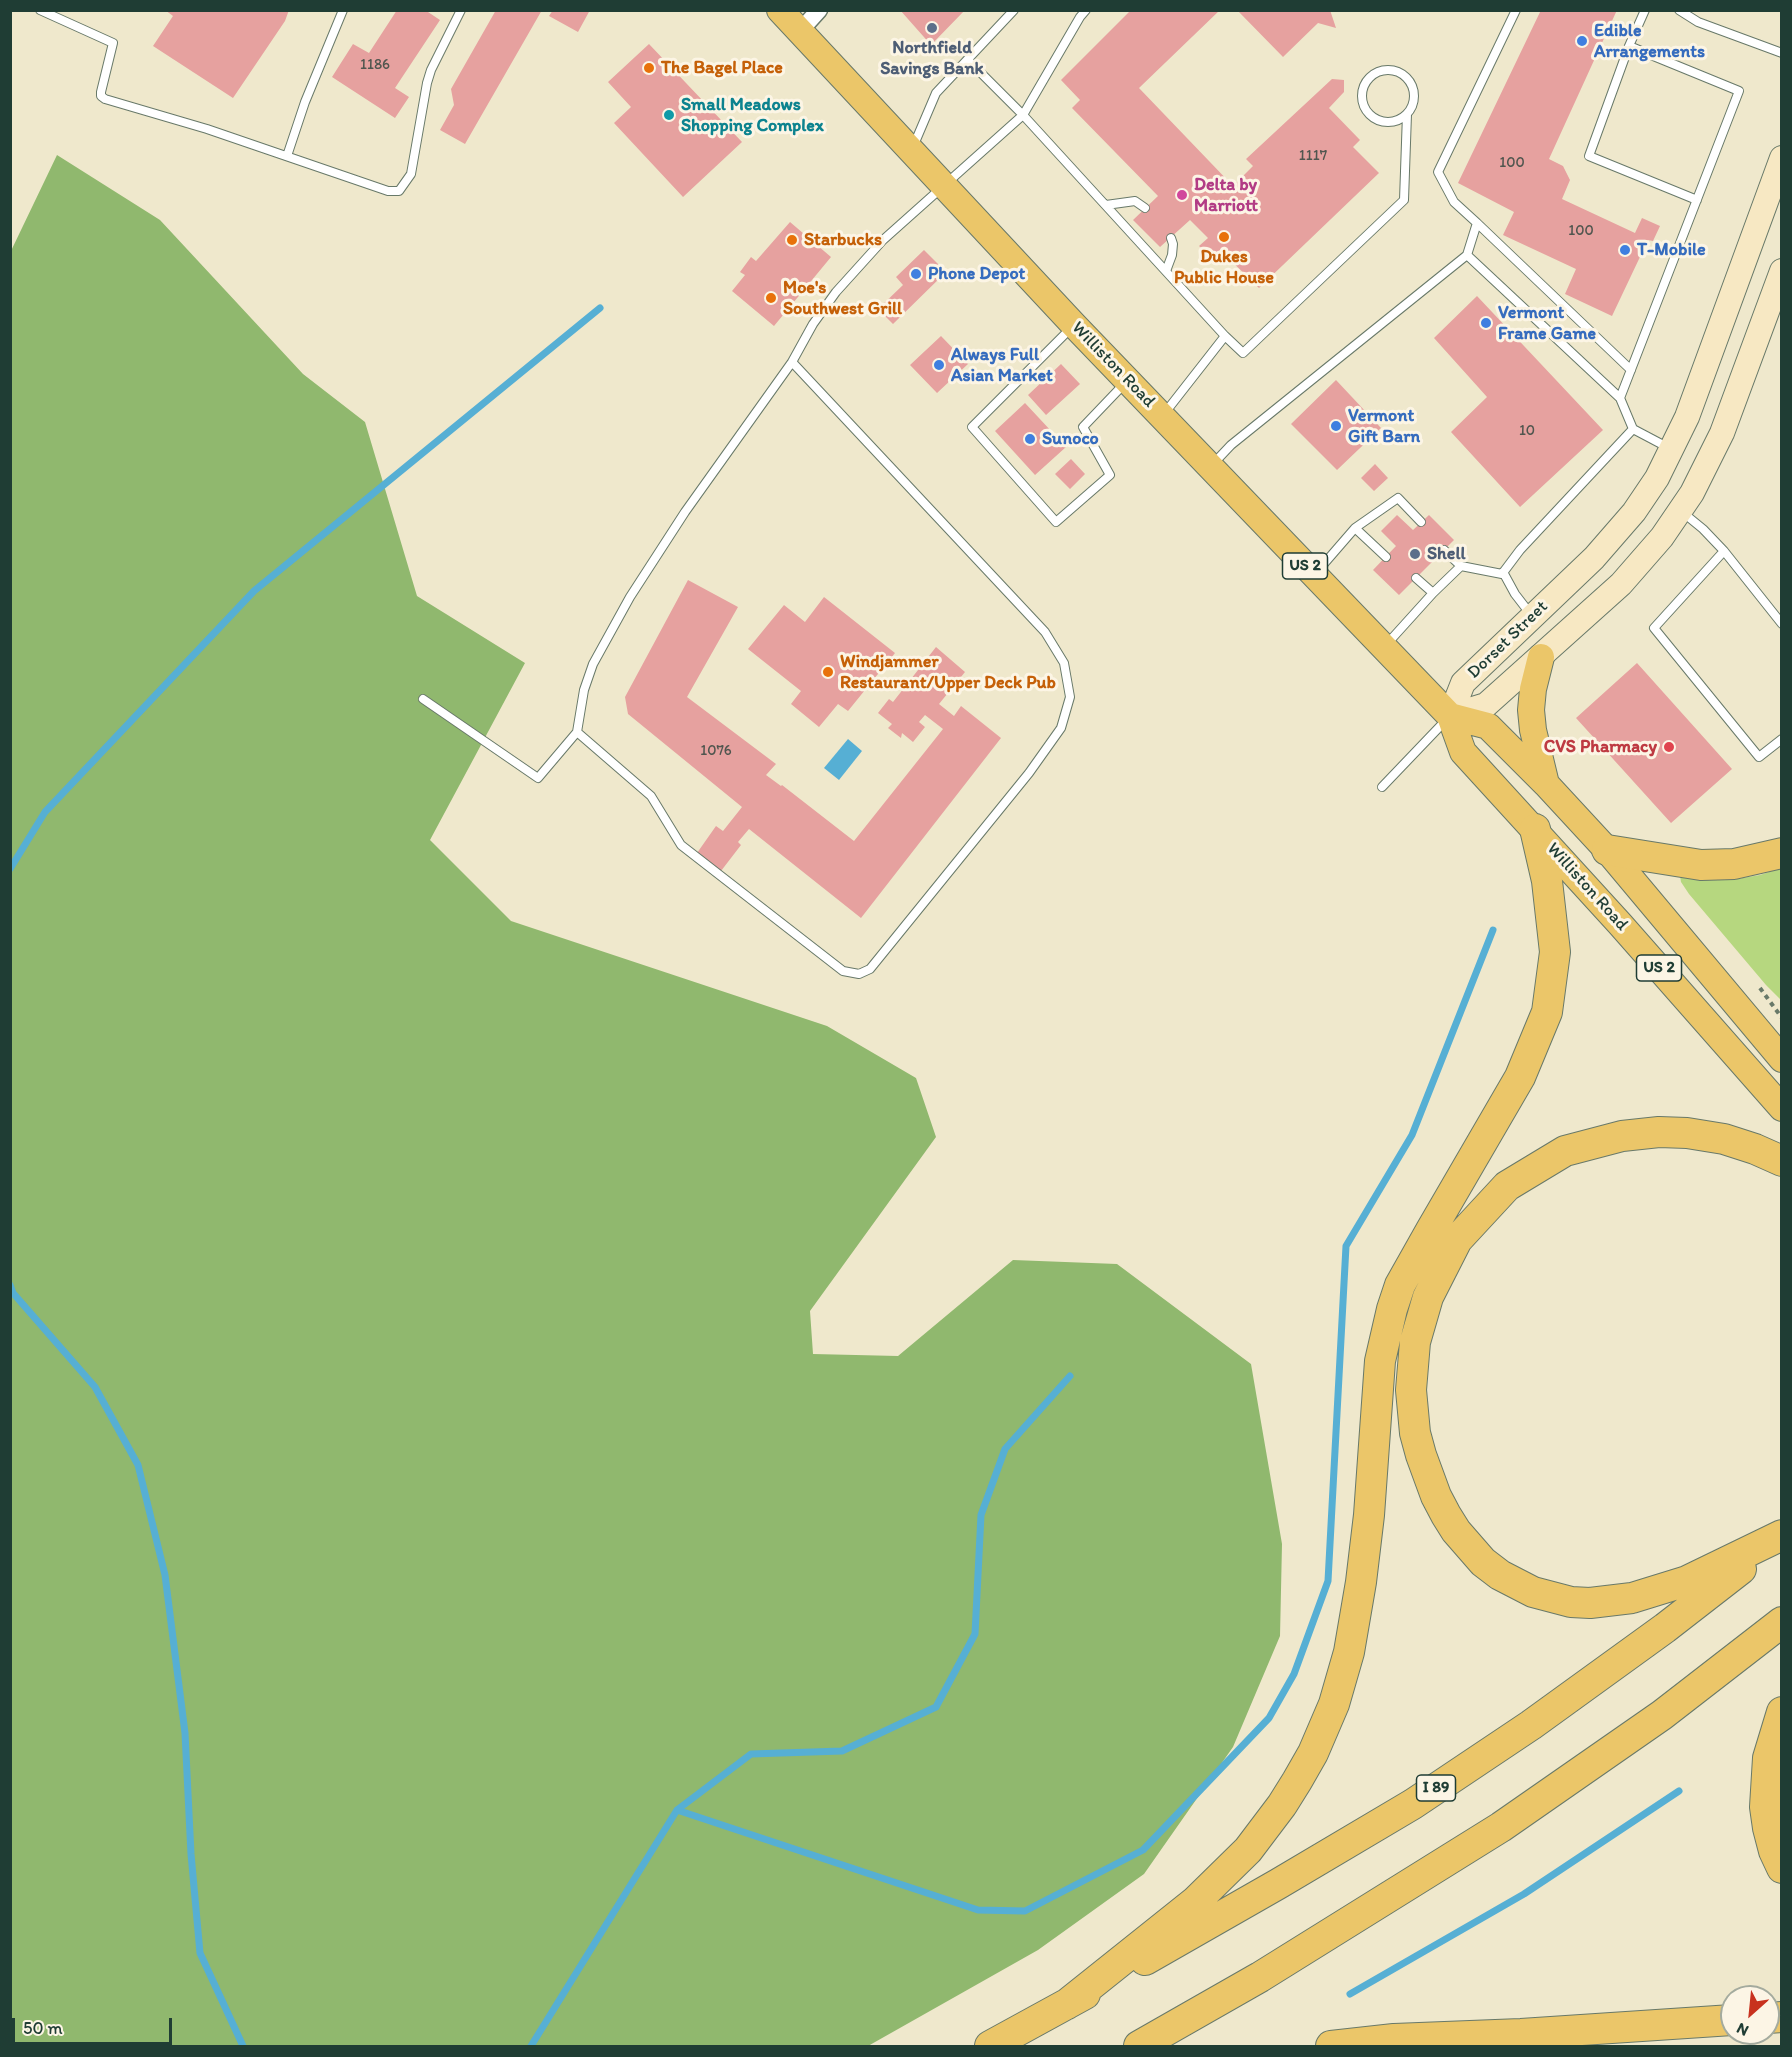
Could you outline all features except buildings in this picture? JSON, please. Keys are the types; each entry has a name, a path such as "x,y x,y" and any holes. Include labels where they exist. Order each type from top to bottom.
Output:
{"highway":[{"path":"1067,2004 1196,1901 1248,1850 1298,1781 1335,1704 1349,1652 1361,1582 1369,1515 1380,1361 1392,1310 1400,1286 1520,1077 1547,1012 1555,952 1547,880 1535,829"},
{"path":"1607,850 1701,865 1734,864 1782,852"},
{"path":"1782,1161 1724,1139 1687,1133 1659,1132 1622,1136 1565,1152 1507,1186 1457,1240 1428,1297 1415,1342 1411,1390 1414,1423 1421,1455 1436,1496 1446,1515 1456,1531 1483,1562 1500,1575 1533,1592 1562,1600 1590,1603 1632,1598 1687,1581 1782,1535"},
{"name":"I 89","path":"990,2046 1278,1884 1413,1804 1531,1725 1656,1635 1782,1535"},
{"path":"1138,2046 1260,1977 1501,1827 1662,1715 1782,1622"},
{"path":"1782,1712 1768,1758 1765,1807 1771,1839 1782,1868"},
{"path":"1331,2046 1394,2039 1521,2034 1720,2021"}],"main road":[{"name":"Williston Road","path":"780,10 1074,325 1450,716 1463,752 1535,829 1782,1108"},
{"name":"Dorset Street","path":"1450,716 1463,683 1594,558 1634,512 1657,478 1687,417 1782,158"},
{"name":"Dorset Street","path":"1450,716 1486,705 1541,657 1621,584 1681,512 1722,433 1774,309 1782,271"},
{"path":"1672,449 1707,465"},
{"path":"1541,657 1533,689 1532,710 1533,730 1546,784"},
{"name":"Williston Road","path":"1450,716 1488,726 1546,784 1607,850 1782,1059"}],"street":[{"path":"800,31 819,10"}],"lane":[{"path":"40,10 113,43 101,92 101,96 105,99 207,129 388,191 399,191 411,174 427,83 431,70 461,10"},
{"path":"287,156 305,102 343,10"},
{"path":"1516,10 1438,172 1455,202 1631,370"},
{"path":"1645,10 1629,46 1589,156 1697,200"},
{"path":"1679,10 1698,22 1782,53"},
{"path":"911,150 936,93 968,60 1008,12"},
{"path":"423,699 538,778 577,732 584,690 593,664 630,597 685,512 792,362 813,324 836,292 883,240 1023,115 1080,13"},
{"path":"1620,398 1739,91 1629,46"},
{"path":"968,60 1023,115 1243,353 1404,200 1407,114 1414,99 1414,90 1405,76 1398,71 1381,70 1366,80 1361,97 1368,113 1374,119 1392,122 1400,120 1407,114"},
{"path":"1106,205 1135,201 1145,208"},
{"path":"1210,467 1231,445 1467,255 1477,224"},
{"path":"1166,271 1172,255 1171,237"},
{"path":"1467,255 1620,398 1633,429 1672,449"},
{"path":"1074,325 972,427 1056,522 1110,475 1083,427 1128,380"},
{"path":"1161,416 1225,336"},
{"path":"577,732 651,796 681,844 843,970 859,974 870,969 1029,773 1060,728 1070,697 1064,663 1045,632 792,362"},
{"path":"1444,550 1461,566 1502,574 1520,550 1633,429"},
{"path":"1314,575 1355,528 1398,498 1421,522"},
{"path":"1681,512 1703,529 1724,551 1782,624"},
{"path":"1355,528 1386,557"},
{"path":"1724,551 1654,628 1759,757 1782,739"},
{"path":"1384,648 1433,593 1461,566"},
{"path":"1503,572 1515,594 1533,616"},
{"path":"1416,578 1433,593"},
{"path":"1382,787 1450,716"}],"path":[{"path":"1760,987 1782,1018"}],"green space":[{"path":"57,155 160,220 303,374 365,422 417,596 525,663 430,840 511,921 827,1026 916,1078 936,1137 810,1311 813,1354 898,1356 1013,1260 1117,1264 1251,1364 1282,1544 1280,1636 1233,1747 1144,1874 1038,1950 868,2046 11,2046 10,253"},
{"path":"1781,868 1781,1000 1689,894 1680,876 1702,880 1731,880 1760,875"}],"water":[{"path":"848,739 862,751 839,780 824,768"}],"waterway":[{"path":"10,869 45,812 254,591 600,308"},
{"path":"677,1810 978,1910 1025,1911 1143,1850 1269,1718 1294,1674 1328,1581 1346,1246 1412,1135 1493,930"},
{"path":"10,1285 13,1293 95,1387 138,1465 165,1575 185,1733 191,1854 200,1953 243,2046"},
{"path":"531,2046 677,1810 751,1754 842,1751 936,1707 975,1634 981,1515 1005,1449 1070,1376"},
{"path":"1350,1994 1524,1894 1679,1791"}],"place":[{"name":"Northfield Savings Bank","path":"932,28"},
{"name":"Edible Arrangements","path":"1582,41"},
{"name":"The Bagel Place","path":"649,68"},
{"name":"Small Meadows Shopping Complex","path":"669,115"},
{"name":"Delta by Marriott","path":"1182,195"},
{"name":"Dukes Public House","path":"1224,237"},
{"name":"Starbucks","path":"792,240"},
{"name":"T-Mobile","path":"1625,250"},
{"name":"Phone Depot","path":"916,274"},
{"name":"Moe's Southwest Grill","path":"771,298"},
{"name":"Vermont Frame Game","path":"1486,323"},
{"name":"Always Full Asian Market","path":"939,365"},
{"name":"Vermont Gift Barn","path":"1336,426"},
{"name":"Sunoco","path":"1030,439"},
{"name":"Shell","path":"1415,554"},
{"name":"Windjammer Restaurant/Upper Deck Pub","path":"828,672"},
{"name":"CVS Pharmacy","path":"1669,747"}]}
